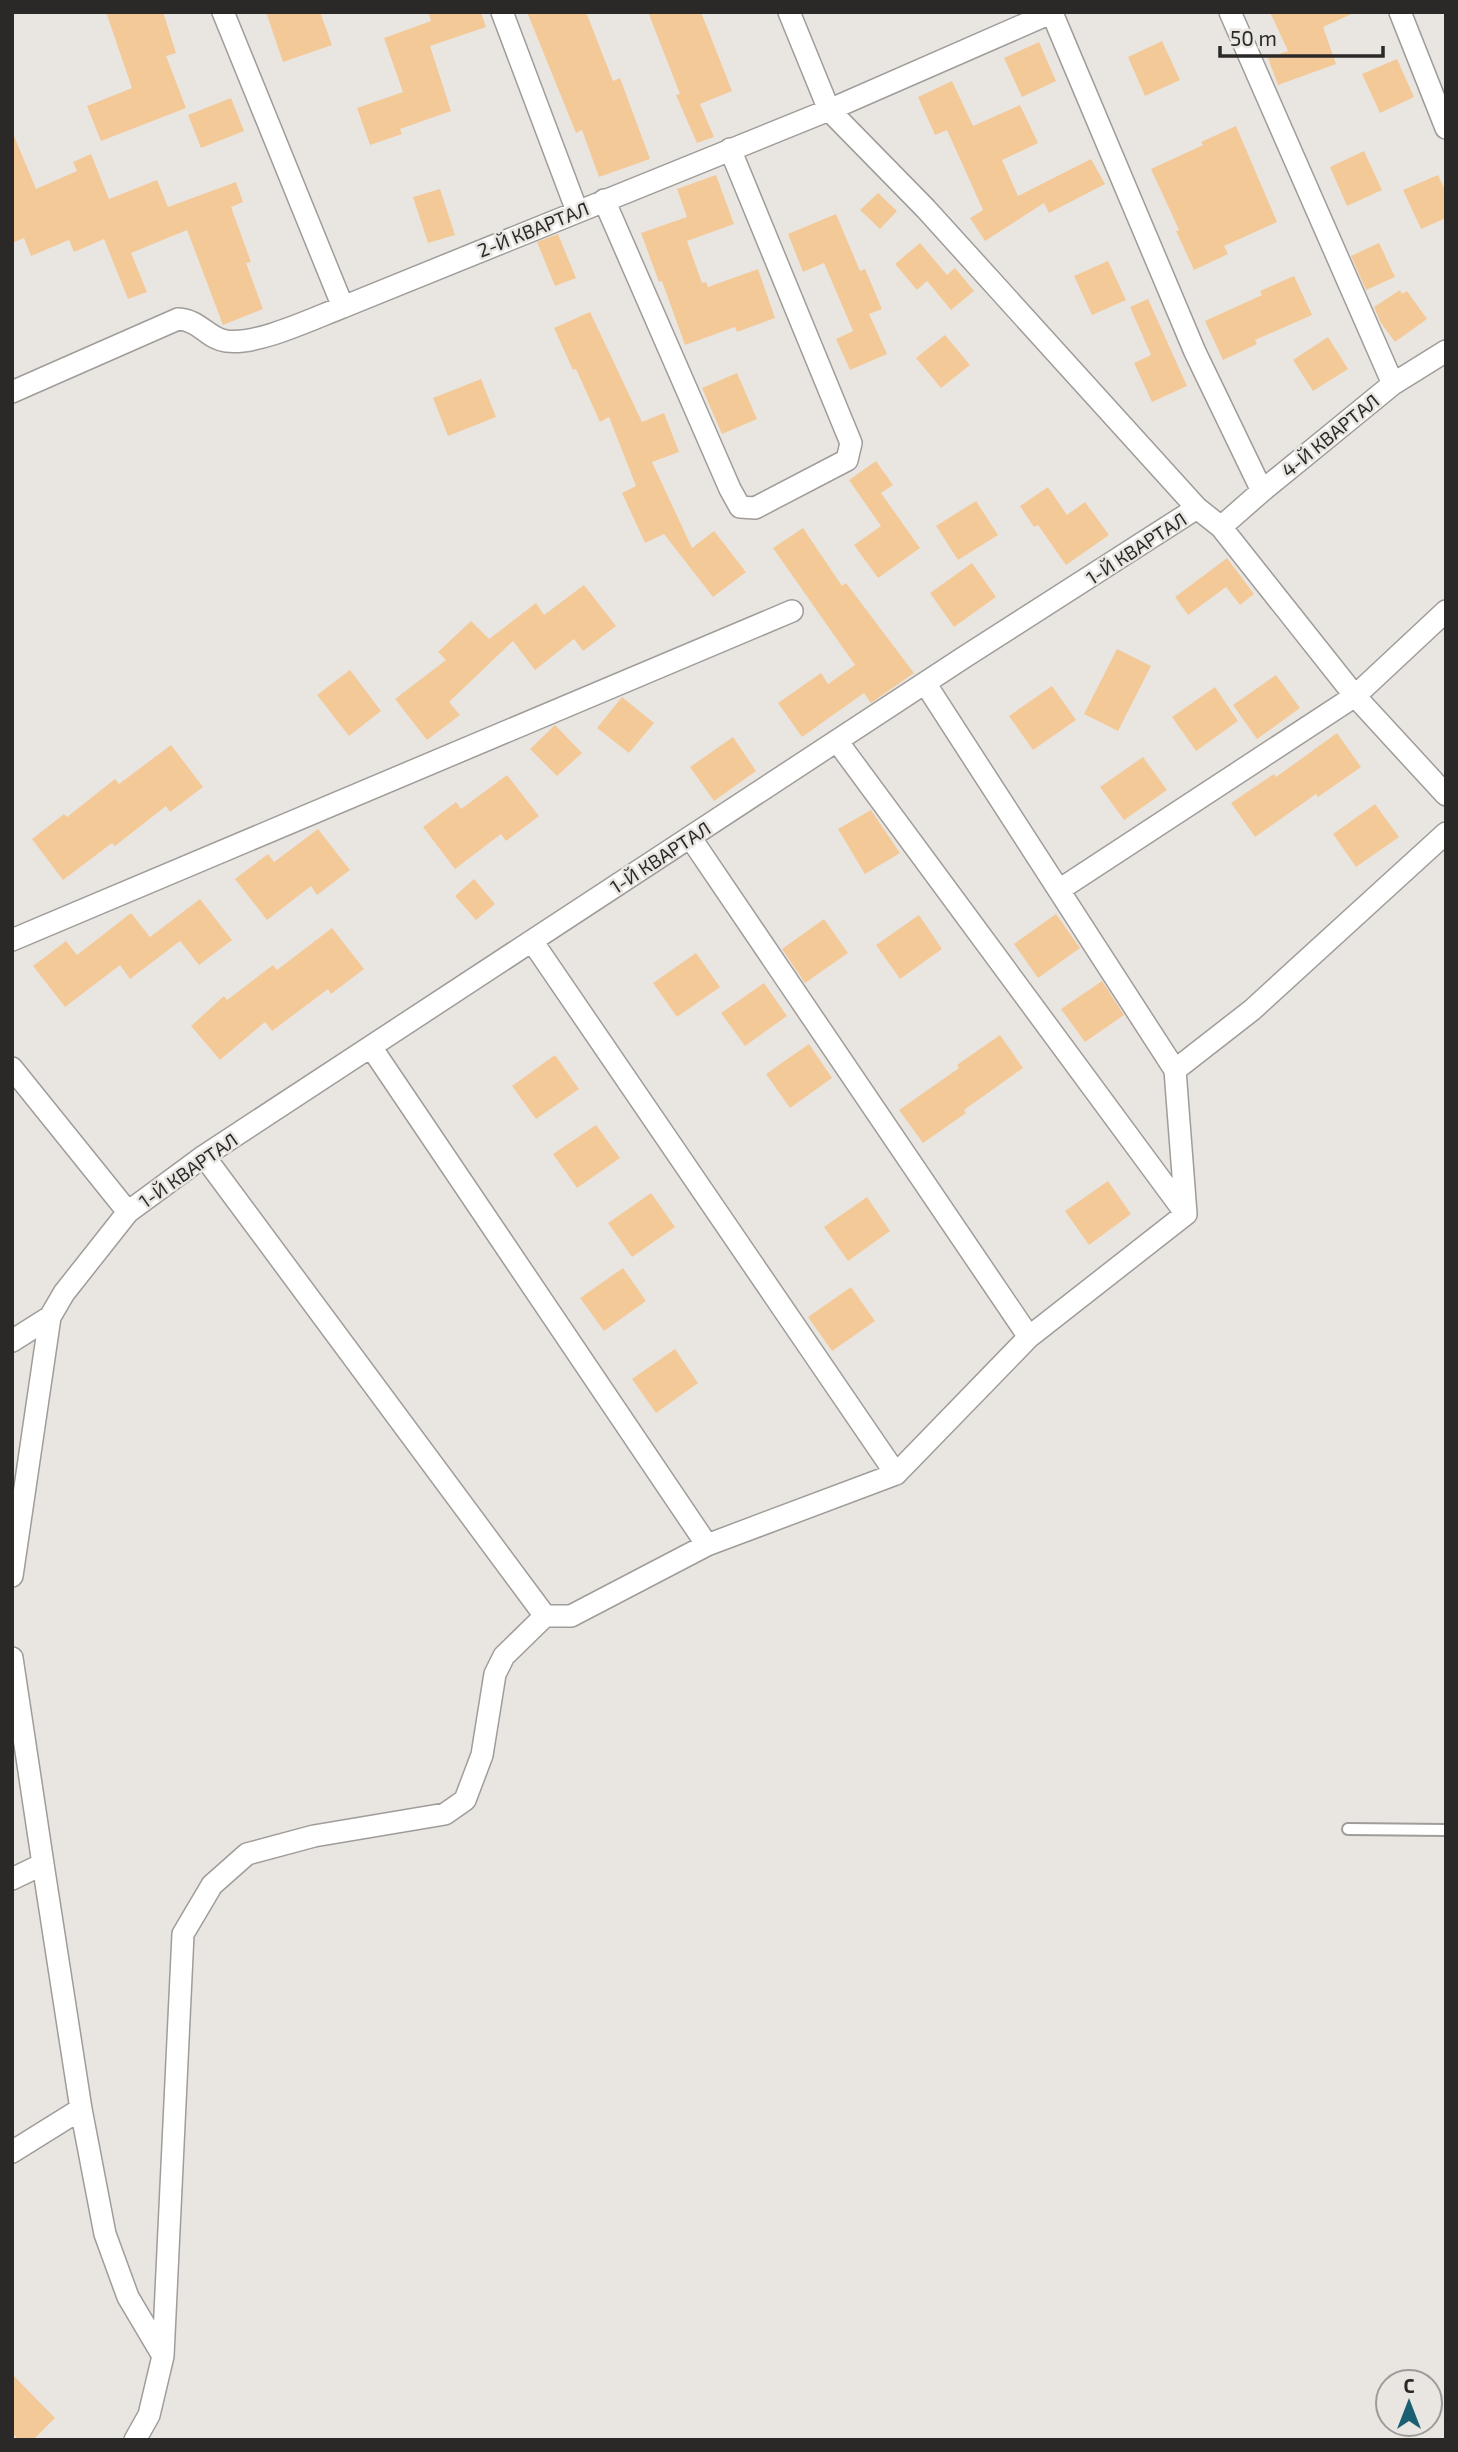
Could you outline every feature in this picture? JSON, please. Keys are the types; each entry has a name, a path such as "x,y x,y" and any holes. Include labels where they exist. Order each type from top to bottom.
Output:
{"street":[{"path":"223,12 343,307"},
{"path":"502,12 577,211"},
{"path":"789,12 829,110 926,209 1197,508 1222,527 1355,696 1446,794"},
{"path":"1230,12 1393,384"},
{"path":"1400,12 1446,128"},
{"path":"1053,13 1195,352 1262,491"},
{"name":"2-Й КВАРТАЛ","path":"12,391 178,319 190,319 223,341 237,342 266,336 829,110 1053,13"},
{"path":"604,200 730,489 740,507 755,508 847,460 851,443 730,149"},
{"name":"4-Й КВАРТАЛ","path":"1222,527 1393,384 1446,351"},
{"name":"1-Й КВАРТАЛ","path":"50,1317 64,1293 128,1212 204,1156 1197,508"},
{"path":"12,940 792,611"},
{"path":"1059,890 1355,696 1446,611"},
{"path":"925,683 1175,1070 1186,1214"},
{"path":"837,741 1186,1214"},
{"path":"1175,1070 1252,1010 1446,833"},
{"path":"690,837 1029,1337"},
{"path":"532,941 896,1474"},
{"path":"371,1047 707,1545"},
{"path":"13,1070 128,1212"},
{"path":"204,1156 545,1616"},
{"path":"135,2440 149,2414 163,2356 183,1934 212,1885 247,1854 314,1836 445,1814 465,1800 482,1755 495,1674 504,1656 545,1616 570,1616 707,1545 896,1474 1029,1337 1186,1214"},
{"path":"12,1341 50,1317"},
{"path":"12,1576 50,1317"},
{"path":"12,1658 81,2109 105,2234 128,2297 163,2356"},
{"path":"12,1879 43,1864"},
{"path":"12,2152 81,2109"}],"lane":[{"path":"1348,1829 1446,1830"}],"building":[{"path":"106,12 163,12 176,53 166,56 186,108 101,141 87,106 132,88"},
{"path":"266,12 320,12 332,45 283,62"},
{"path":"428,12 481,12 486,27 430,46 451,111 400,129 402,134 370,145 357,108 403,92 384,38 431,21"},
{"path":"527,12 586,12 613,81 620,78 650,159 599,177 582,130 576,133"},
{"path":"648,12 701,12 732,91 700,104 714,137 697,143 676,95 680,94"},
{"path":"1270,12 1356,12 1323,27 1336,64 1278,85 1268,58 1288,51"},
{"path":"1162,41 1180,80 1145,96 1128,57"},
{"path":"1039,42 1056,81 1022,97 1004,58"},
{"path":"1397,59 1414,97 1380,113 1362,74"},
{"path":"952,81 973,126 1020,105 1038,143 1002,160 1018,196 1091,159 1105,184 1049,213 1044,203 985,241 970,218 983,210 947,130 935,135 918,97"},
{"path":"231,98 244,131 201,148 188,115"},
{"path":"1236,126 1277,222 1224,246 1228,254 1194,270 1151,169"},
{"path":"12,131 36,189 77,171 73,162 91,154 109,199 157,180 168,207 236,182 243,202 231,207 251,262 246,263 263,309 223,325 187,230 131,253 147,292 128,299 104,239 74,252 69,240 31,256 24,238 12,243"},
{"path":"1364,151 1382,190 1347,206 1330,167"},
{"path":"716,175 734,224 687,241 702,283 706,282 708,287 758,269 775,318 737,332 735,327 685,345 641,233 687,217 677,189"},
{"path":"1438,175 1446,192 1446,218 1421,229 1403,190"},
{"path":"440,189 455,235 428,243 413,197"},
{"path":"878,193 897,211 880,229 860,210"},
{"path":"836,214 860,271 865,269 882,309 869,314 887,354 850,370 836,339 853,331 824,263 803,272 788,234"},
{"path":"558,234 576,278 555,286 537,242"},
{"path":"920,243 947,275 955,268 974,291 951,310 927,281 917,290 895,264"},
{"path":"1379,243 1395,277 1366,290 1351,256"},
{"path":"1108,261 1126,300 1092,315 1074,276"},
{"path":"1294,276 1312,315 1255,340 1257,344 1223,360 1205,321 1262,295 1260,291"},
{"path":"1400,290 1402,294 1407,291 1427,319 1395,342 1381,323 1374,307"},
{"path":"1148,299 1187,386 1152,402 1134,363 1151,355 1130,307"},
{"path":"590,312 642,422 664,413 679,452 652,462 692,548 714,531 746,572 713,597 664,534 645,543 622,493 636,486 609,417 600,422 554,328"},
{"path":"945,335 970,365 941,388 916,358"},
{"path":"1328,337 1348,369 1313,391 1293,360"},
{"path":"737,373 757,419 722,434 702,388"},
{"path":"481,379 496,417 448,436 433,398"},
{"path":"876,461 893,485 881,493 920,548 878,578 854,545 881,526 849,480"},
{"path":"1048,487 1067,515 1085,502 1109,535 1066,565 1038,525 1034,527 1020,506"},
{"path":"976,501 998,535 958,560 936,526"},
{"path":"803,528 842,586 846,583 914,673 871,703 864,693 802,737 778,703 821,673 828,684 855,665 773,548"},
{"path":"1227,558 1254,594 1240,605 1226,587 1188,615 1175,597"},
{"path":"972,563 996,597 954,627 930,593"},
{"path":"584,585 616,626 583,651 574,639 535,670 513,641 449,702 460,715 427,740 395,699 446,660 438,652 471,621 489,639 536,603 544,615"},
{"path":"1117,649 1151,666 1118,731 1084,714"},
{"path":"350,670 381,711 349,736 317,695"},
{"path":"1276,675 1300,708 1257,739 1233,705"},
{"path":"1052,686 1076,720 1033,750 1009,716"},
{"path":"1215,687 1238,721 1196,751 1172,717"},
{"path":"622,697 654,723 629,753 597,728"},
{"path":"555,725 582,753 557,776 530,749"},
{"path":"1337,733 1361,767 1318,797 1316,794 1255,837 1231,803 1274,774 1276,777"},
{"path":"733,737 756,771 714,801 690,767"},
{"path":"171,745 203,787 170,812 166,806 115,846 112,843 63,880 32,839 64,814 67,817 115,779 119,784"},
{"path":"1143,757 1167,790 1124,820 1100,787"},
{"path":"507,775 539,816 506,841 501,834 455,869 423,827 456,802 461,809"},
{"path":"1375,804 1399,837 1356,867 1333,834"},
{"path":"871,810 900,853 865,874 838,829"},
{"path":"318,829 350,870 317,895 311,886 267,920 235,879 268,854 274,862"},
{"path":"474,879 495,904 476,920 455,896"},
{"path":"200,899 232,940 199,965 180,941 130,979 120,965 65,1007 33,966 66,941 77,955 131,913 150,937"},
{"path":"1056,914 1080,948 1038,978 1014,944"},
{"path":"919,915 942,949 900,979 876,945"},
{"path":"824,919 848,953 805,983 782,949"},
{"path":"332,928 364,969 331,994 328,989 272,1031 265,1022 220,1060 191,1026 224,996 227,1000 273,965 277,970"},
{"path":"696,953 720,987 677,1017 653,983"},
{"path":"1102,981 1124,1015 1085,1042 1061,1009"},
{"path":"764,983 787,1016 745,1046 721,1013"},
{"path":"1000,1035 1023,1068 923,1143 899,1110"},
{"path":"809,1044 832,1078 790,1108 766,1074"},
{"path":"555,1055 579,1089 536,1119 512,1086"},
{"path":"596,1125 620,1158 577,1188 553,1154"},
{"path":"1108,1181 1131,1214 1089,1245 1065,1211"},
{"path":"651,1193 675,1227 632,1257 608,1223"},
{"path":"867,1197 890,1231 848,1261 824,1227"},
{"path":"623,1268 646,1301 604,1331 580,1298"},
{"path":"851,1287 875,1321 832,1351 808,1317"},
{"path":"675,1349 698,1383 656,1413 632,1379"},
{"path":"12,2374 55,2418 33,2440 19,2440 12,2433"}]}
